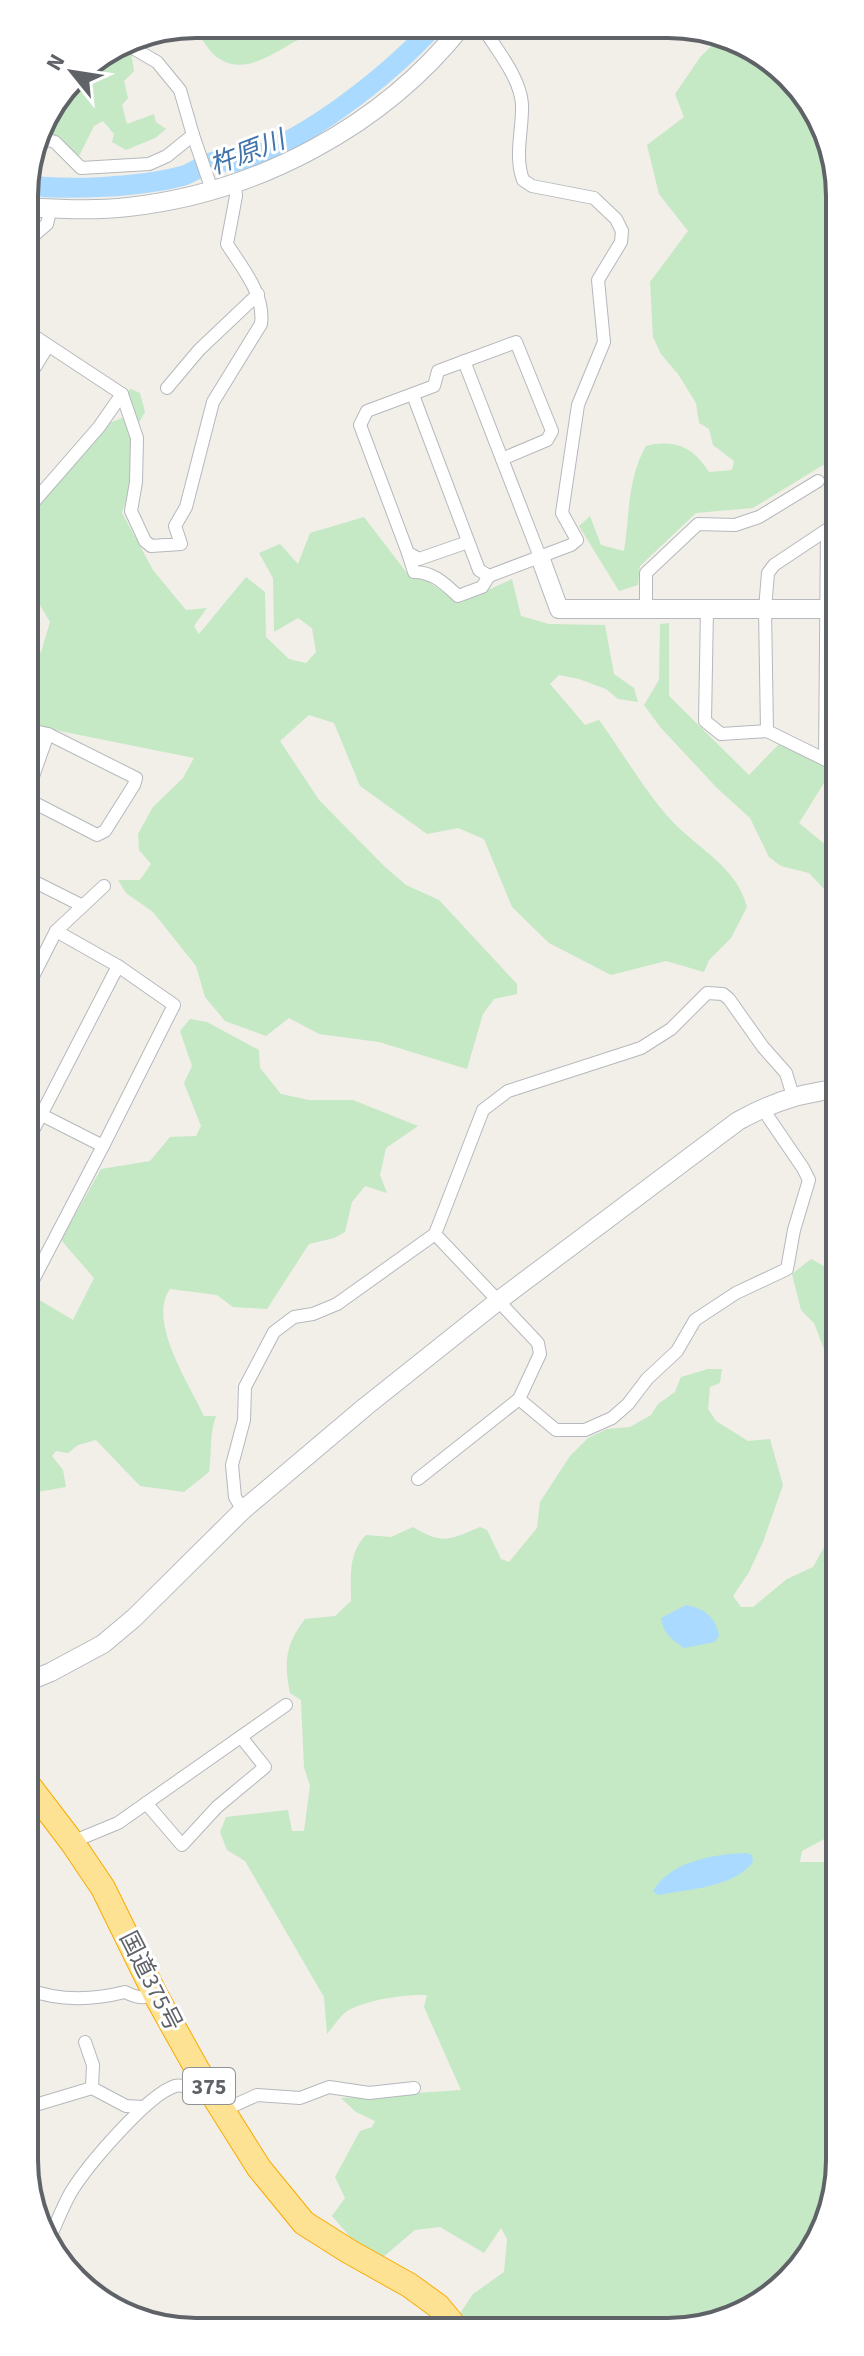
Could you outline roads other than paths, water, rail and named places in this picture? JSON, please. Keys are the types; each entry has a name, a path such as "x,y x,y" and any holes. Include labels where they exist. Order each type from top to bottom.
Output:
{"highway":[{"name":"国道375号","path":"38,1797 103,1888 155,1994 259,2168 304,2223 409,2285 438,2306 448,2318"}],"street":[{"path":"38,208 126,208 173,200 209,182 235,183 285,163 333,138 376,109 417,75 451,38"},
{"path":"489,38 518,86 522,102 519,160 523,180 532,186 594,198 616,219 622,231 621,242 598,280 604,342 578,405 573,436 562,513 577,540 489,576 482,587 458,596 439,579 425,572 414,572 360,425 367,411 434,386 438,371 516,342 552,431 547,440 502,459"},
{"path":"136,50 157,62 180,90 209,182"},
{"path":"48,140 67,151 81,168 149,164 167,156 193,135"},
{"path":"38,339 122,394 137,438 136,482 131,511 145,541 151,546 181,544 175,526 186,507 213,402 261,324 263,310 258,294 227,244 236,196 235,183"},
{"path":"38,232 47,224 51,208"},
{"path":"167,388 199,350 258,294"},
{"path":"38,362 48,346"},
{"path":"464,361 559,609 826,609"},
{"path":"38,497 99,427 122,394"},
{"path":"413,395 479,570 489,576"},
{"path":"646,609 646,573 698,524 735,525 759,517 818,481"},
{"path":"767,731 765,609 768,573 826,530"},
{"path":"408,553 419,559 468,542"},
{"path":"707,609 705,721 721,734 767,731 826,760"},
{"path":"38,732 136,778 105,831 97,835 38,806"},
{"path":"38,762 48,734"},
{"path":"38,884 81,905"},
{"path":"39,963 56,931 104,886"},
{"path":"38,1271 174,1005 118,966 56,931"},
{"path":"38,1121 118,966"},
{"path":"243,1510 235,1497 232,1465 244,1420 245,1387 274,1332 294,1317 313,1314 337,1304 435,1234 473,1131 483,1110 492,1101 508,1091 656,1041 707,993 723,994 729,999 786,1073 793,1096"},
{"path":"38,1677 103,1644 134,1618 243,1510 365,1407 498,1301 738,1121 793,1096 826,1091"},
{"path":"519,1399 556,1430 585,1430 612,1418 677,1351 695,1320 736,1293 787,1269 794,1230 809,1180 762,1108"},
{"path":"38,1113 103,1146"},
{"path":"418,1479 519,1399 541,1350 538,1343 435,1234"},
{"path":"72,1842 118,1823 286,1705"},
{"path":"146,1803 182,1845 217,1807 265,1767 241,1737"},
{"path":"38,1992 66,1998 104,1997 125,1992 145,1998 155,1994"},
{"path":"85,2042 93,2065 92,2088"},
{"path":"54,2229 69,2195 85,2171 143,2107 178,2085 206,2092 218,2100 257,2095 300,2098 329,2087 369,2093 414,2088"},
{"path":"38,2104 92,2088 126,2106 143,2107"}],"water":[{"path":"686,1605 698,1608 712,1618 719,1635 715,1642 684,1648 668,1635 661,1618"},
{"path":"746,1853 752,1855 753,1862 744,1871 722,1882 658,1895 653,1891 671,1873 694,1861"}],"waterway":[{"name":"杵原川","path":"38,187 82,188 146,183 182,176 212,162 234,162 260,154 342,107 422,38"}]}
